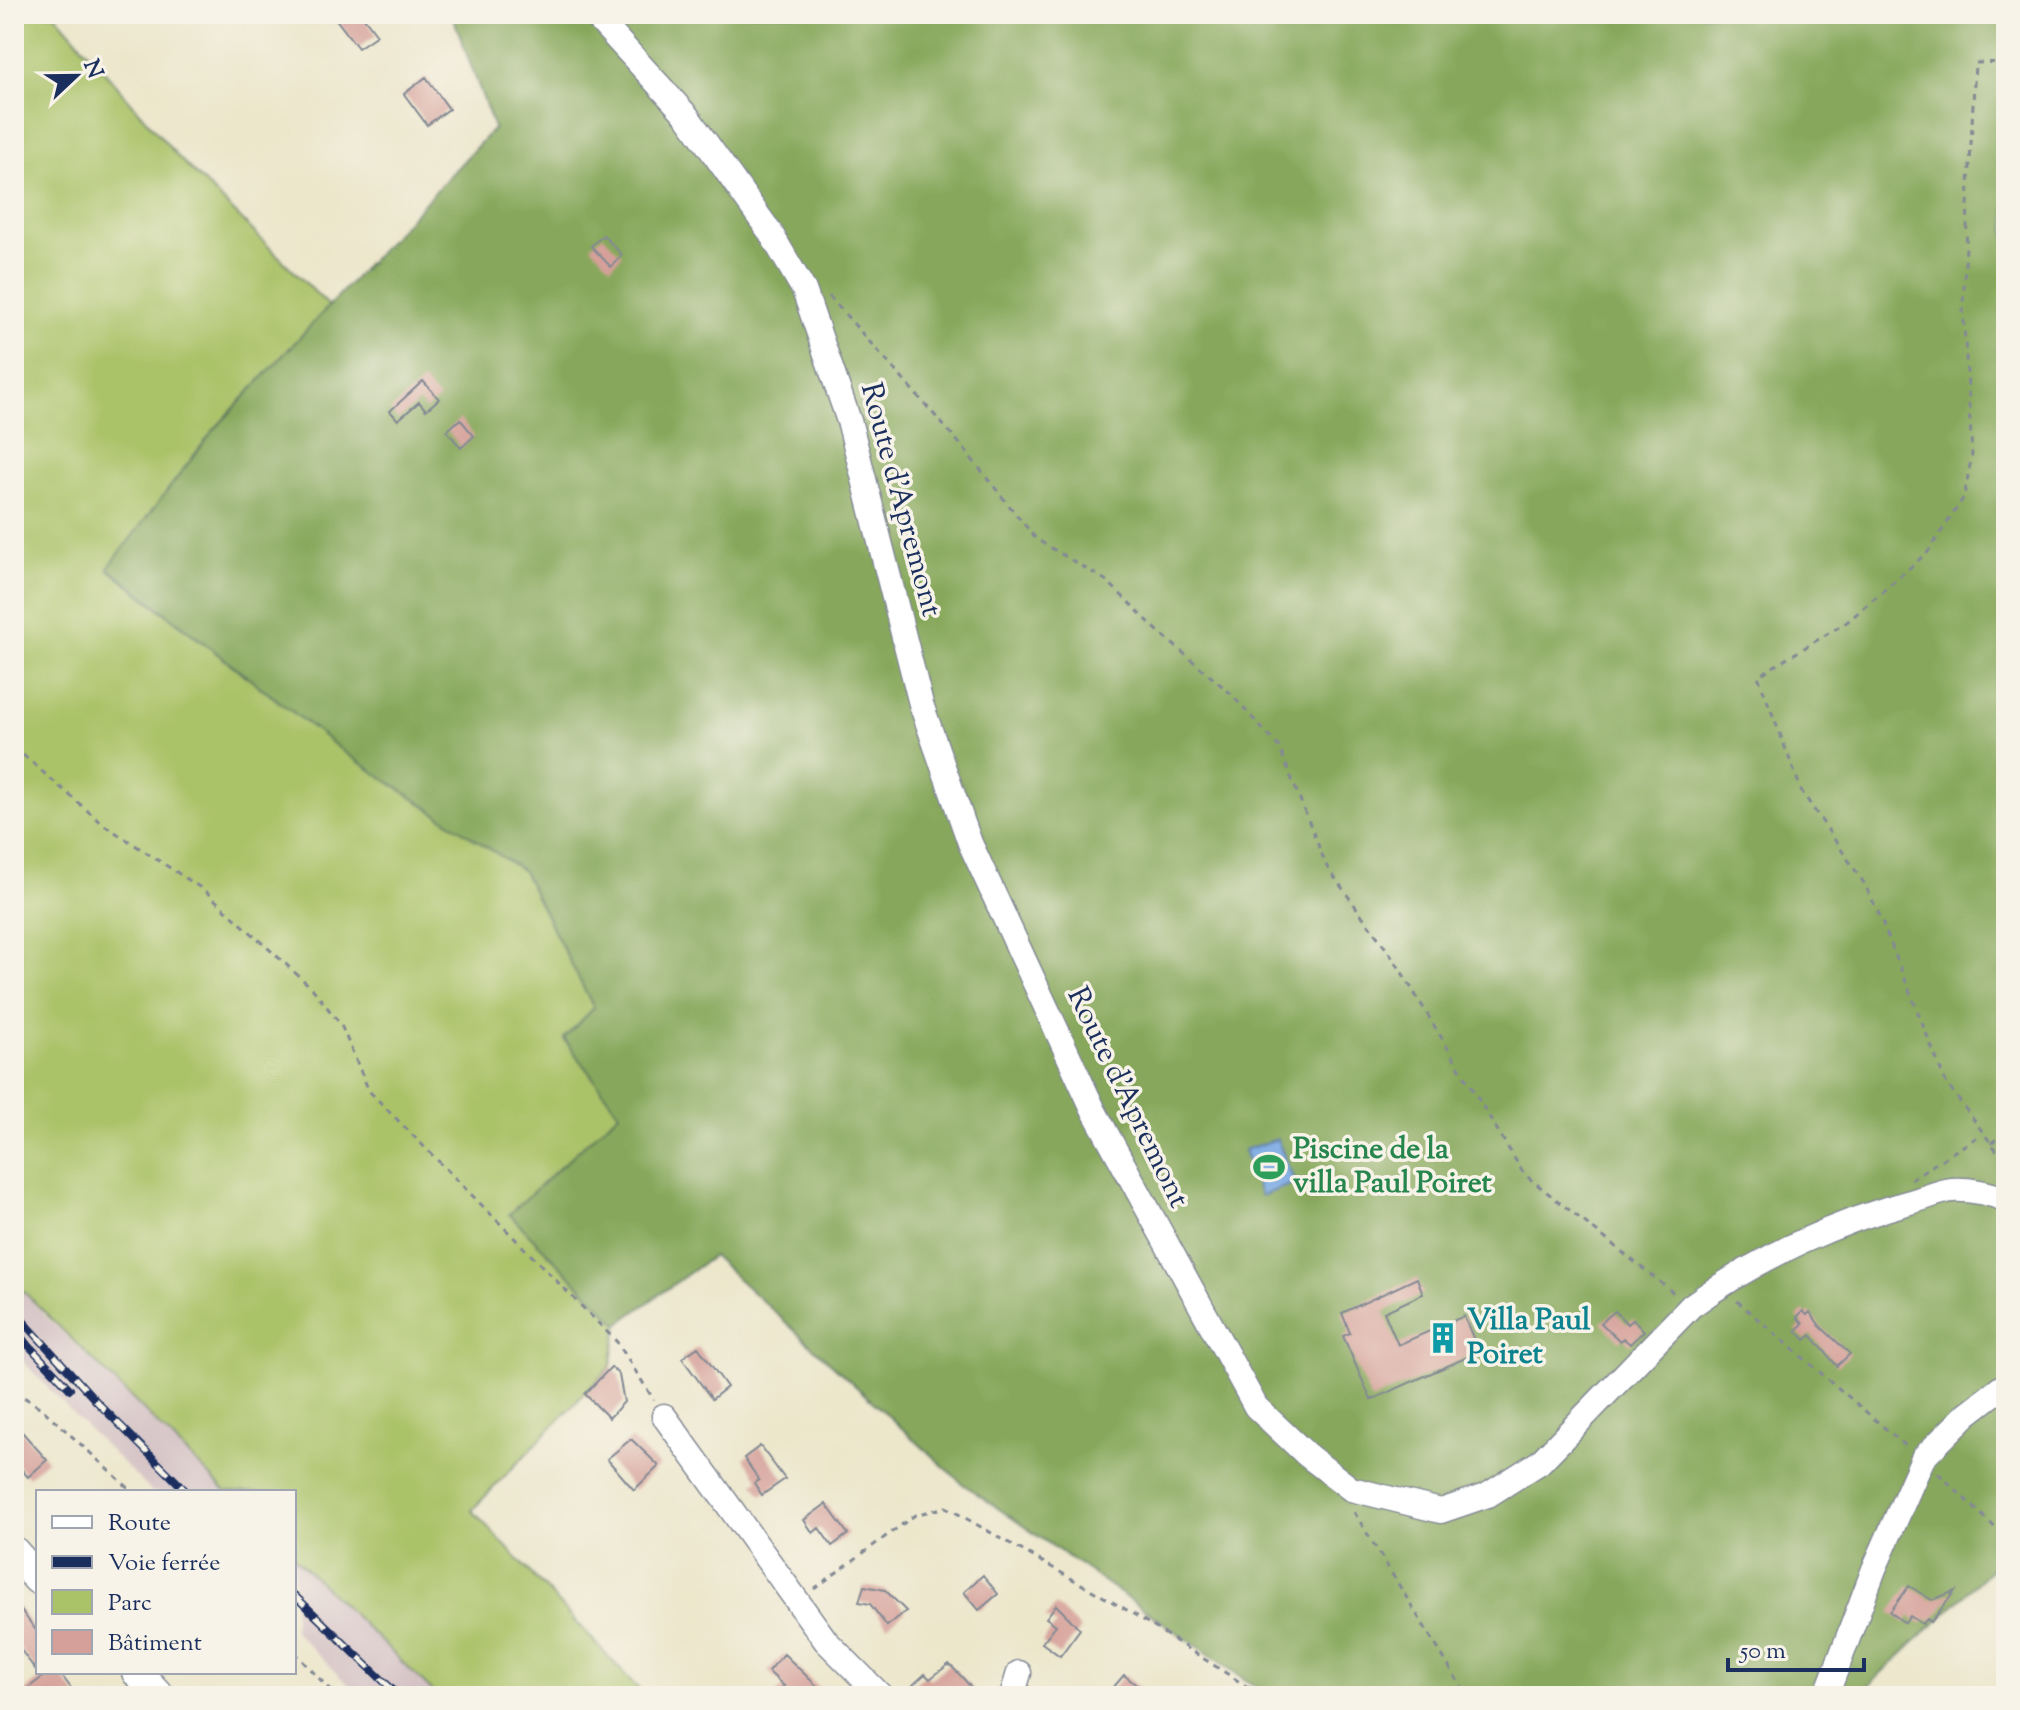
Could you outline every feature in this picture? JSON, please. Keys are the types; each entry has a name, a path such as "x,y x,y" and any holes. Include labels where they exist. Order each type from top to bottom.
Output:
{"main road":[{"path":"14,1535 36,1560"},
{"path":"14,1552 36,1577"},
{"path":"123,1674 143,1696"},
{"path":"139,1674 159,1696"}],"street":[{"name":"Route d'Apremont","path":"594,14 687,116 770,232 804,290 850,424 921,704 970,843 1094,1111 1208,1324 1256,1407 1307,1455 1351,1489 1441,1511 1488,1495 1540,1462 1691,1306 1719,1285 1790,1248 1891,1207 1952,1190 1994,1194 2006,1200"},
{"path":"1826,1696 1874,1569 1923,1458 1967,1414 2006,1384"},
{"path":"664,1416 826,1641 881,1696"}],"path":[{"path":"2006,62 1975,63 1963,307 1972,454 1964,497 1928,552 1905,572 1847,622 1758,676 1802,792 1858,873 1879,914 1946,1083 2006,1163"},
{"path":"821,287 955,438 1036,539 1107,581 1160,633 1229,692 1279,747 1327,867 1395,961 1524,1174 1691,1306"},
{"path":"14,747 104,825 204,890 312,988 341,1025 369,1091 617,1342 664,1416"},
{"path":"1991,1143 2006,1132"},
{"path":"1719,1285 1878,1425 1923,1458 2006,1538"},
{"path":"14,1391 41,1408 131,1490"},
{"path":"1351,1489 1351,1507 1467,1696"},
{"path":"798,1600 915,1515 946,1507 1132,1613 1262,1696"},
{"path":"296,1654 336,1696"}],"shaded area":[{"path":"14,1282 224,1490 150,1490 14,1352"},
{"path":"296,1559 437,1696 360,1696 296,1633"}],"green space":[{"path":"14,14 55,14 178,157 329,306 213,431 108,569 344,752 523,871 594,1008 564,1039 620,1113 510,1214 618,1324 611,1366 472,1510 645,1696 437,1696 296,1559 296,1490 224,1490 14,1282"},
{"path":"452,14 2006,14 2006,1555 1858,1696 1269,1696 963,1484 713,1256 618,1324 509,1214 619,1113 564,1038 594,1008 523,871 344,752 108,568 213,431 494,128"}],"water":[{"name":"Piscine de la villa Paul Poiret","path":"1277,1139 1295,1183 1261,1196 1244,1150"}],"building":[{"path":"332,14 361,14 377,35 358,48"},
{"path":"426,77 449,109 427,125 404,94"},
{"path":"603,235 622,255 611,267 591,246"},
{"path":"423,381 439,399 426,410 419,402 398,420 390,411"},
{"path":"460,419 474,436 461,448 447,431"},
{"name":"Villa Paul Poiret","path":"1417,1278 1423,1294 1384,1312 1398,1345 1464,1316 1479,1352 1371,1400 1343,1336 1350,1333 1342,1313"},
{"path":"1615,1311 1627,1324 1633,1319 1644,1331 1630,1344 1623,1338 1620,1341 1601,1323"},
{"path":"1803,1311 1807,1315 1810,1312 1820,1326 1850,1354 1837,1366 1811,1335 1805,1340 1796,1330 1803,1324 1797,1317"},
{"path":"698,1347 727,1387 712,1399 682,1358"},
{"path":"611,1367 619,1375 624,1402 609,1418 585,1394"},
{"path":"14,1423 47,1460 28,1477 14,1461"},
{"path":"631,1439 659,1466 634,1490 607,1459"},
{"path":"760,1446 785,1479 762,1495 754,1483 759,1480 744,1458"},
{"path":"826,1504 848,1534 832,1546 819,1528 813,1533 804,1520"},
{"path":"983,1575 998,1594 979,1610 964,1592"},
{"path":"864,1586 885,1590 906,1611 887,1626 870,1604 859,1602"},
{"path":"1909,1586 1932,1600 1955,1591 1931,1622 1927,1619 1922,1624 1910,1616 1905,1623 1890,1612"},
{"path":"14,1601 36,1630 36,1670 14,1641"},
{"path":"1056,1605 1080,1629 1060,1656 1042,1643 1056,1625 1046,1618"},
{"path":"784,1654 827,1696 774,1696 784,1686 768,1671"},
{"path":"949,1664 979,1696 922,1696 913,1685 925,1674 930,1679"},
{"path":"46,1674 60,1674 77,1696 18,1696"},
{"path":"1124,1675 1150,1696 1106,1696"}],"railway":[{"path":"14,1311 98,1403 185,1490"},
{"path":"14,1330 70,1389"},
{"path":"296,1597 399,1696"}],"place":[{"name":"Piscine de la villa Paul Poiret","path":"1269,1167"},
{"name":"Villa Paul Poiret","path":"1443,1338"}]}
